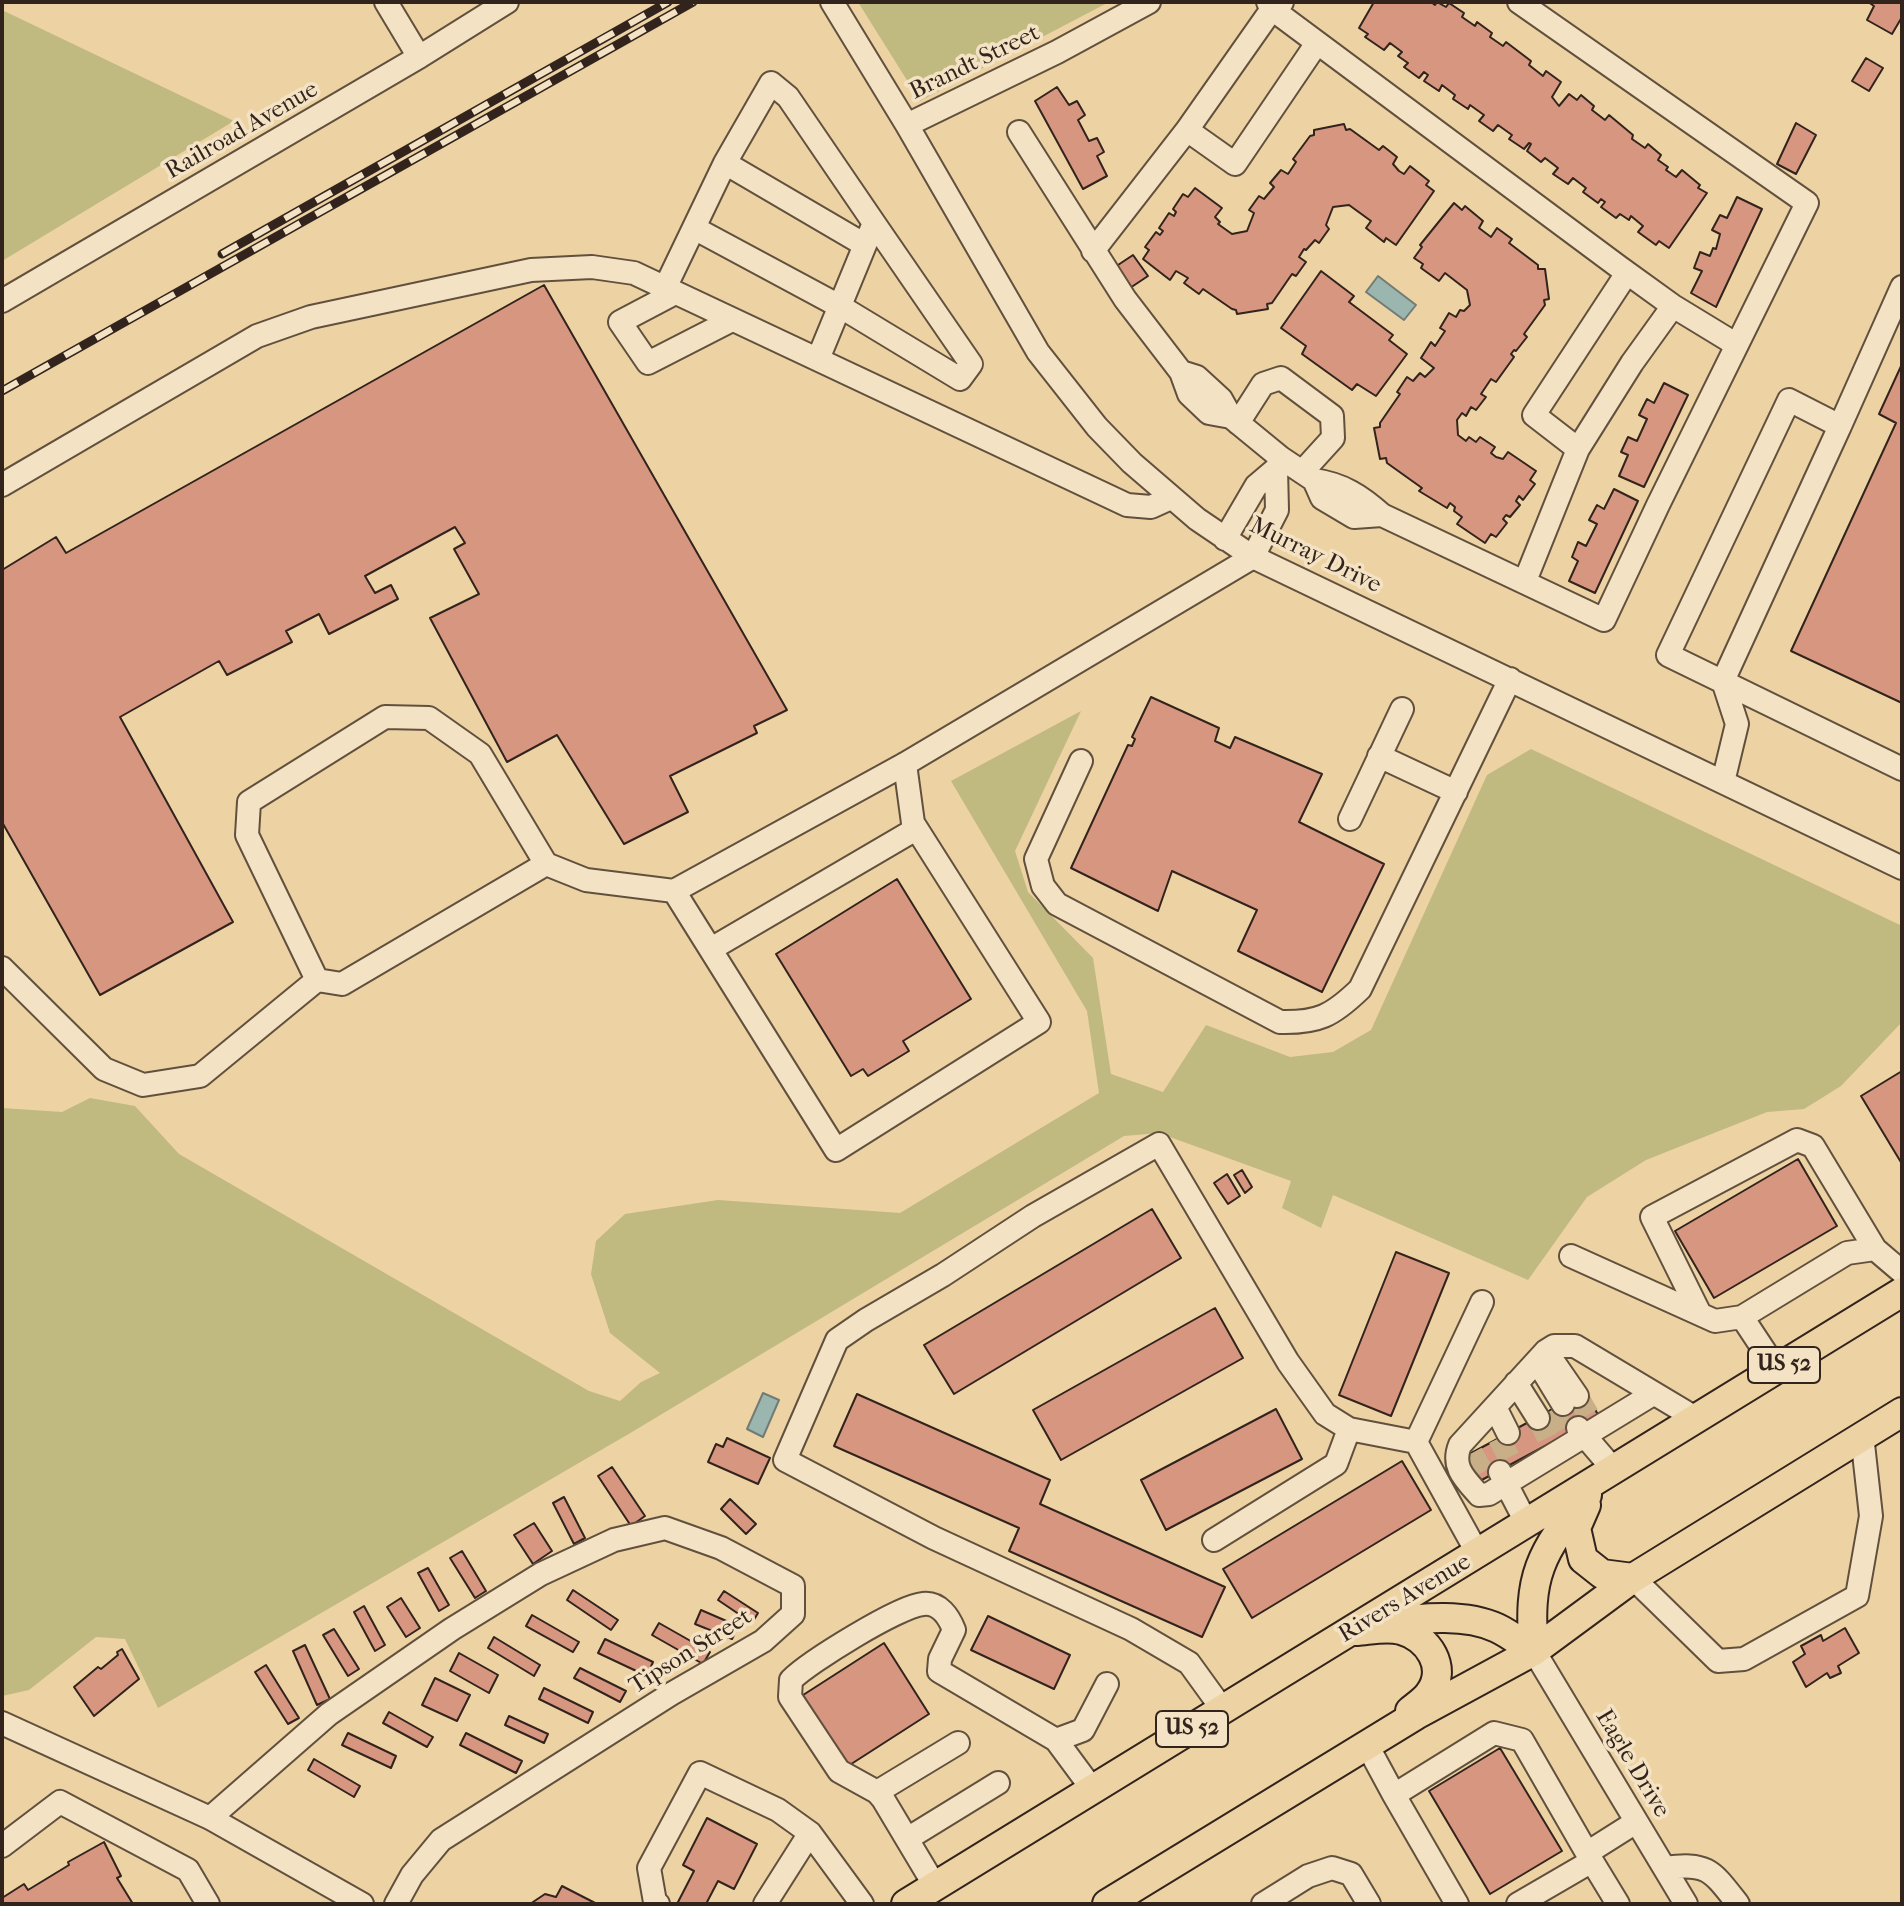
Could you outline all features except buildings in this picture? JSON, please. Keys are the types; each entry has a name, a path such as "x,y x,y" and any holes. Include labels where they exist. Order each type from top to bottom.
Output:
{"main road":[{"name":"Rivers Avenue","path":"906,1904 1902,1292"},
{"path":"1107,1904 1374,1740 1534,1651 1633,1578 1902,1412"},
{"path":"1607,1475 1576,1528 1578,1545 1583,1559 1602,1574 1633,1578"},
{"path":"1534,1651 1531,1597 1539,1569 1552,1538 1607,1475"},
{"path":"1352,1631 1410,1620 1468,1620 1496,1627 1534,1651"},
{"path":"1352,1631 1398,1628 1420,1637 1430,1647 1435,1662 1437,1676 1430,1694 1374,1740"}],"street":[{"path":"386,2 419,57"},
{"name":"Railroad Avenue","path":"2,301 419,57 507,2"},
{"name":"Murray Drive","path":"832,2 1038,352 1097,427 1171,498 1253,557 1902,868"},
{"name":"Brandt Street","path":"907,125 1057,52 1149,2"},
{"path":"1019,132 1125,299 1181,372 1197,377 1205,397 1221,399 1234,420 1279,464 1336,483 1342,498 1363,498 1382,515 1604,620 1807,203 1519,2"},
{"path":"1093,251 1187,130 1274,4 1317,43 1627,273 1673,306 1737,345"},
{"path":"1187,130 1235,164 1317,43"},
{"path":"694,228 841,307 960,379 971,364 788,97 771,83 725,163 694,228 670,290 620,322 648,363 732,320"},
{"path":"725,163 865,245"},
{"path":"818,359 874,223"},
{"path":"2,485 257,336 289,323 531,270 592,267 634,273 1127,505 1151,507 1171,498"},
{"path":"1578,449 1534,415 1627,273"},
{"path":"1723,782 1737,724 1723,681 1902,287"},
{"path":"1525,581 1578,449 1632,363 1673,306"},
{"path":"1234,420 1263,384 1281,378 1332,416 1333,438 1308,475"},
{"path":"1840,426 1789,400 1668,655 1902,769"},
{"path":"1225,539 1256,486 1279,464"},
{"path":"317,980 247,835 249,802 385,717 429,718 480,754 546,864 586,880 674,891 905,764 1253,557 1277,510 1279,464"},
{"path":"1081,761 1036,859 1043,886 1057,904 1280,1022 1301,1023 1323,1018 1342,1007 1360,989 1510,679"},
{"path":"1350,819 1402,709"},
{"path":"1379,756 1456,792"},
{"path":"674,891 836,1150 1039,1022 916,829 905,764"},
{"path":"711,949 916,829"},
{"path":"2,968 104,1069 143,1085 200,1076 317,980 342,984 546,864"},
{"path":"1700,1314 1652,1217 1797,1140 1813,1146 1875,1249 1902,1272"},
{"path":"1223,1710 1189,1663 1131,1629 934,1538 785,1460 837,1340 1033,1216 1159,1144 1288,1362 1325,1414 1349,1429 1416,1442"},
{"path":"1571,1256 1715,1321 1742,1317 1847,1253 1875,1249"},
{"path":"1416,1442 1482,1302"},
{"path":"1742,1317 1777,1370"},
{"path":"1653,1394 1508,1474 1479,1495 1458,1471 1455,1456 1486,1433 1531,1367 1554,1346 1575,1346 1697,1419"},
{"path":"1531,1367 1558,1407 1531,1367"},
{"path":"1214,1540 1336,1464 1349,1429"},
{"path":"1633,1578 1718,1661 1744,1659 1857,1596 1871,1516 1862,1435"},
{"path":"1574,1436 1607,1475"},
{"path":"1416,1442 1478,1554"},
{"path":"1508,1474 1527,1524"},
{"name":"Tipson Street","path":"210,1818 329,1714 440,1637 541,1574 614,1540 665,1528 721,1548 793,1586 793,1614 763,1641 671,1694 441,1840 412,1875 396,1904"},
{"path":"935,1886 877,1792 839,1771 790,1697 791,1680 806,1665 899,1612 923,1603 937,1607 950,1618 954,1630 940,1659 939,1671 1056,1740 1093,1790"},
{"name":"Eagle Drive","path":"1534,1651 1686,1904"},
{"path":"1056,1740 1083,1730 1107,1684"},
{"path":"2,1723 210,1818 362,1904"},
{"path":"1394,1795 1494,1733 1522,1740 1618,1904"},
{"path":"1374,1740 1394,1795 1457,1904"},
{"path":"877,1792 958,1743"},
{"path":"658,1904 655,1902 649,1868 700,1773 778,1810 810,1833 862,1904"},
{"path":"907,1839 998,1783"},
{"path":"2,1846 60,1802 188,1870 208,1904"},
{"path":"1518,1904 1636,1822"},
{"path":"765,1904 810,1833"},
{"path":"1665,1868 1693,1864 1704,1869 1718,1878 1738,1904"},
{"path":"1263,1904 1308,1876 1332,1868 1351,1874 1369,1904"}],"shaded area":[{"path":"858,2 1109,2 920,101"},
{"path":"2,10 234,121 2,261"},
{"path":"1081,711 1015,851 1028,892 1093,958 1111,1074 1163,1092 1206,1025 1290,1057 1333,1052 1371,1030 1487,775 1531,749 1902,926 1902,1022 1841,1086 1804,1109 1767,1112 1646,1160 1587,1197 1528,1280 1333,1195 1321,1228 1282,1208 1291,1181 1159,1133 1124,1136 632,1432 158,1708 125,1639 96,1637 29,1690 2,1696 2,1108 62,1112 90,1098 135,1106 179,1154 589,1391 620,1401 641,1382 660,1373 610,1333 591,1274 596,1241 625,1214 718,1200 900,1213 1099,1093 1087,1011 951,781"}],"water":[{"path":"1378,276 1416,305 1404,320 1366,292"},
{"path":"763,1393 779,1400 763,1437 747,1429"}],"tunnel":[{"path":"1577,1396 1592,1421"},
{"path":"1552,1410 1565,1434"},
{"path":"1538,1418 1550,1442"},
{"path":"1499,1438 1512,1464"},
{"path":"1472,1453 1486,1478"}],"railway":[{"path":"222,254 668,2"},
{"path":"2,391 693,2"}]}
